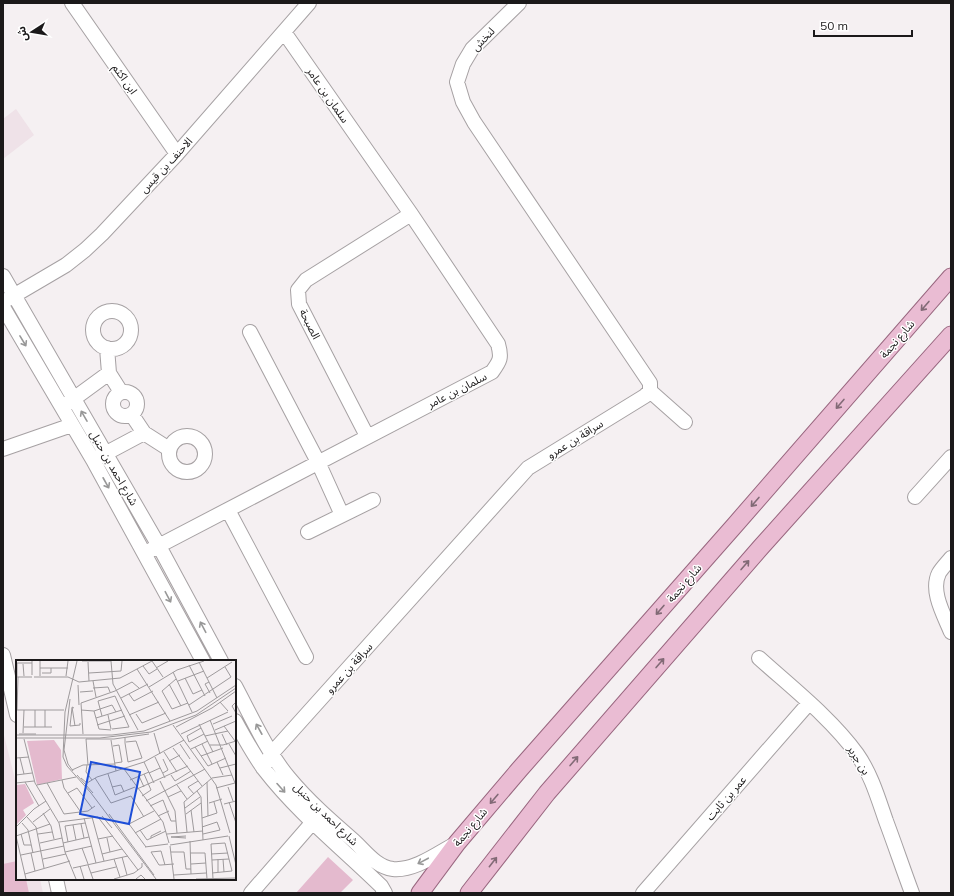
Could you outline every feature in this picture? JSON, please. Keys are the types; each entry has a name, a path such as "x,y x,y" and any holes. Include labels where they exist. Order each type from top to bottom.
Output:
{"main road":[{"name":"شارع نجمة","path":"420,893 457,843 519,770 951,277"},
{"path":"469,893 552,787 760,547 951,335"}],"street":[{"name":"الاحنف بن قيس","path":"8,299 66,265 102,234 177,154 309,3"},
{"name":"لنخش","path":"519,3 472,49 463,64 457,82 463,102 474,122 650,383 650,391"},
{"name":"ابن اكثم","path":"79,5 177,154"},
{"name":"سلمان بن عامر","path":"145,553 492,372 500,361 501,353 498,344 411,214 284,32"},
{"name":"الصبحة","path":"367,436 299,304 298,290 306,280 411,214"},
{"name":"شارع احمد بن حنبل","path":"3,276 8,299 74,398 159,546 220,660"},
{"name":"شارع احمد بن حنبل","path":"3,307 93,460 202,660"},
{"path":"250,332 318,462 342,515"},
{"path":"108,348 109,374 121,392 130,393 136,399 137,408 132,415 144,433 169,449"},
{"path":"63,407 109,374"},
{"path":"650,391 685,422"},
{"name":"سراقة بن عمرو","path":"264,768 272,753 528,468 645,396 650,391"},
{"path":"3,449 72,425"},
{"path":"93,460 144,433"},
{"path":"916,497 951,457"},
{"path":"308,532 372,500"},
{"path":"228,510 306,657"},
{"path":"951,558 939,573 936,582 936,592 951,632"},
{"path":"3,656 16,711"},
{"name":"بن جرير","path":"758,658 809,703 844,737 858,755 877,793 912,893"},
{"name":"شارع احمد بن حنبل","path":"236,688 272,753 288,777 311,803 359,846 371,859 392,869 415,866 457,843"},
{"name":"عمر بن ثابت","path":"643,893 809,703"},
{"name":"شارع احمد بن حنبل","path":"236,723 264,768 312,822 378,882 385,893"},
{"path":"251,893 312,822"},
{"path":"56,880 59,893"}],"shaded area":[{"path":"16,109 34,135 3,159 3,119"},
{"path":"3,731 16,783 16,880 40,880 43,893 3,893"},
{"path":"328,857 353,880 340,893 296,893"},
{"path":"16,861 16,880 26,880 29,893 3,893 3,864"}]}
